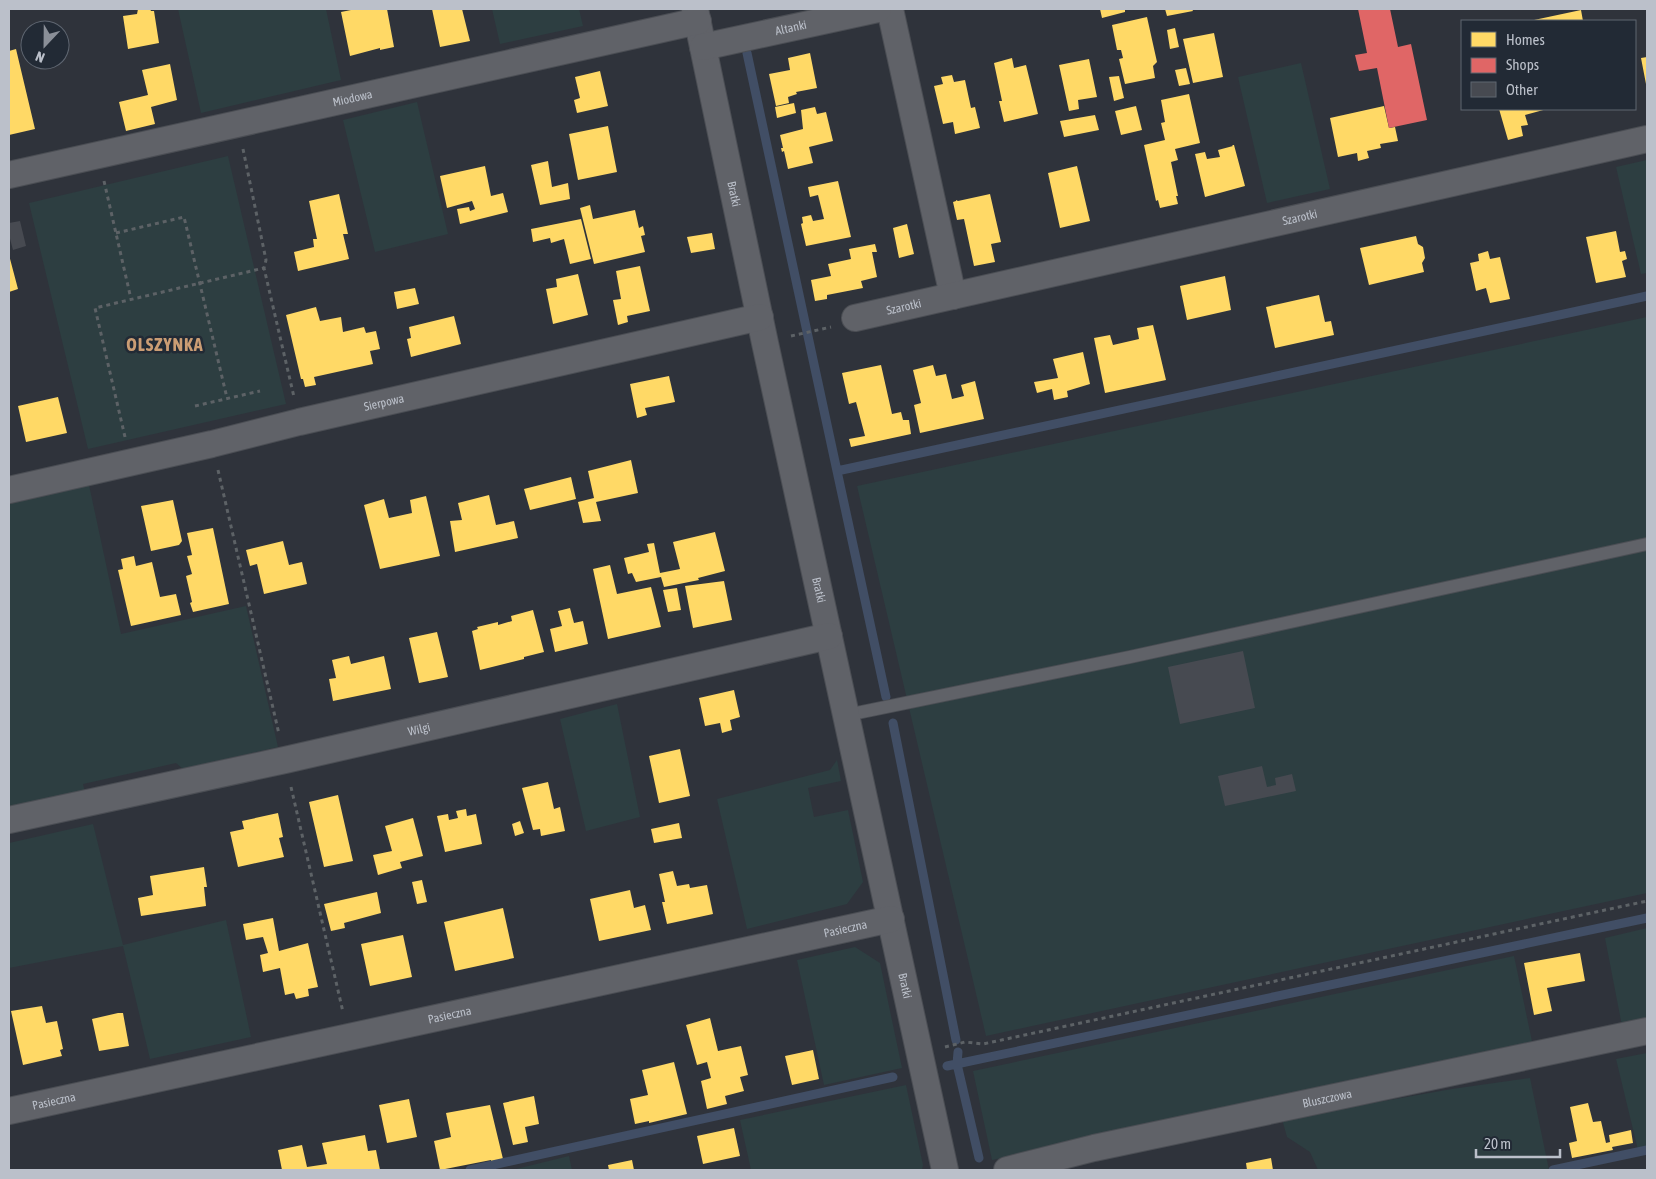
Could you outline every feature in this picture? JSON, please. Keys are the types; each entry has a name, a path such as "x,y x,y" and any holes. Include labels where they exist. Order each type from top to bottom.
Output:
{"street":[{"name":"Altanki","path":"703,47 878,9"},
{"path":"890,9 953,296"},
{"name":"Bratki","path":"696,15 846,716 946,1170"},
{"name":"Miodowa","path":"9,175 238,124 696,15"},
{"name":"Szarotki","path":"855,318 1647,139"},
{"name":"Sierpowa","path":"9,490 212,444 299,422 760,318"},
{"name":"Wilgi","path":"9,820 285,760 829,636"},
{"name":"Pasieczna","path":"9,1111 891,919"},
{"name":"Bluszczowa","path":"1006,1170 1098,1159 1647,1030"}],"lane":[{"path":"846,716 1130,657 1647,544"}],"path":[{"path":"238,124 266,260 264,268 299,422"},
{"path":"103,179 131,300"},
{"path":"116,233 184,218 227,398"},
{"path":"126,439 95,308 264,268"},
{"path":"796,335 818,330"},
{"path":"195,406 260,391"},
{"path":"212,444 349,1037"},
{"path":"920,1051 965,1042 983,1044 1647,901"}],"shaded area":[{"path":"178,9 326,9 341,80 201,113"},
{"path":"492,9 579,9 583,26 500,44"},
{"path":"1301,63 1330,189 1267,203 1238,77"},
{"path":"417,102 448,234 375,252 343,120"},
{"path":"228,156 286,404 88,449 29,203"},
{"path":"1647,160 1647,273 1641,274 1616,167"},
{"path":"1647,317 1647,893 986,1036 857,486"},
{"path":"89,485 121,634 246,606 278,747 183,769 176,763 83,784 85,793 9,808 9,504"},
{"path":"617,704 640,817 586,831 560,719"},
{"path":"837,760 841,781 808,788 814,817 848,810 863,882 847,904 747,929 717,799 830,770"},
{"path":"93,824 123,945 226,920 251,1037 150,1059 123,946 9,968 9,843"},
{"path":"1647,928 1647,1020 1622,1026 1605,938"},
{"path":"855,947 880,963 902,1068 824,1085 797,960"},
{"path":"1514,956 1533,1046 992,1160 973,1071"},
{"path":"1647,1053 1647,1148 1638,1150 1616,1059"},
{"path":"1530,1078 1549,1170 1318,1170 1310,1152 1287,1137 1282,1119 1452,1089"},
{"path":"906,1085 923,1165 922,1170 751,1170 740,1120"},
{"path":"569,1156 572,1170 512,1170"}],"building: Homes":[{"path":"138,9 154,11 159,43 128,49 123,16 137,14"},
{"path":"356,9 387,9 394,47 380,50 380,48 350,56 341,12"},
{"path":"432,9 462,9 470,41 440,47"},
{"path":"1100,9 1125,9 1125,12 1102,18"},
{"path":"1165,9 1192,9 1193,11 1167,16"},
{"path":"1581,10 1583,20 1534,20"},
{"path":"1147,17 1157,62 1153,66 1155,78 1125,84 1119,59 1123,58 1121,50 1117,50 1112,25"},
{"path":"1175,28 1179,47 1170,49 1167,30"},
{"path":"1214,33 1223,77 1193,83 1183,39"},
{"path":"16,49 35,129 9,135 9,51"},
{"path":"810,53 817,88 796,92 797,94 788,97 789,103 776,106 769,74 790,70 788,58"},
{"path":"1647,57 1647,84 1646,84 1641,58"},
{"path":"1012,58 1014,68 1026,65 1038,114 1004,122 999,101 1002,101 994,63"},
{"path":"1089,59 1097,97 1078,100 1079,109 1069,111 1059,65"},
{"path":"170,64 177,100 151,107 155,124 126,131 119,102 148,95 142,70"},
{"path":"1186,68 1190,84 1179,86 1175,70"},
{"path":"600,71 608,106 577,113 574,100 580,98 575,77"},
{"path":"952,75 954,82 965,80 971,108 975,107 980,128 955,134 953,122 943,124 934,86 943,84 941,77"},
{"path":"1119,76 1124,98 1114,101 1109,77"},
{"path":"1189,94 1200,143 1175,149 1178,160 1171,162 1178,204 1160,208 1158,200 1156,201 1144,145 1165,140 1161,123 1165,122 1161,100"},
{"path":"794,103 796,113 777,118 775,107"},
{"path":"1136,106 1142,130 1121,135 1115,111"},
{"path":"1384,106 1389,128 1395,127 1398,141 1380,144 1381,148 1367,151 1369,158 1358,161 1357,153 1338,157 1330,118"},
{"path":"815,107 817,114 826,112 833,141 809,147 813,163 788,169 784,151 782,152 781,148 783,148 780,135 803,129 801,110"},
{"path":"1499,110 1543,110 1525,115 1528,125 1521,126 1523,136 1508,140"},
{"path":"1095,115 1099,130 1064,137 1060,121"},
{"path":"608,126 617,172 578,180 569,134"},
{"path":"1234,145 1245,186 1205,197 1195,154 1205,152 1207,159 1220,157 1218,150"},
{"path":"548,161 552,187 568,183 570,199 540,205 531,165"},
{"path":"485,166 491,196 503,193 508,212 460,224 457,209 469,207 470,211 475,209 472,201 447,208 440,176"},
{"path":"1077,166 1090,221 1060,228 1048,173"},
{"path":"838,181 851,237 806,246 801,224 803,223 802,217 811,215 813,221 824,219 818,195 810,197 808,187"},
{"path":"339,194 348,234 343,234 349,259 298,271 294,252 314,247 313,239 317,239 309,201"},
{"path":"990,194 1001,242 991,244 995,262 974,266 964,219 957,220 953,202"},
{"path":"590,205 593,219 635,210 639,228 643,226 645,235 641,236 645,252 594,264 580,208"},
{"path":"581,219 591,259 570,264 564,239 551,243 550,238 533,242 531,229"},
{"path":"907,224 914,254 899,258 893,228"},
{"path":"1616,231 1620,252 1625,251 1627,259 1622,261 1626,277 1596,283 1586,237"},
{"path":"712,233 715,249 691,253 687,237"},
{"path":"1416,236 1418,244 1423,247 1425,258 1422,263 1424,272 1369,285 1360,248"},
{"path":"875,244 877,252 872,252 877,277 861,281 863,288 827,295 827,299 815,301 811,280 831,276 828,264 851,259 849,249"},
{"path":"1488,251 1490,259 1500,257 1510,299 1490,303 1486,288 1476,291 1470,263 1479,261 1478,254"},
{"path":"9,255 18,289 9,292"},
{"path":"640,266 650,311 627,316 628,322 618,325 613,300 621,299 616,271"},
{"path":"578,274 588,315 553,324 546,289 557,287 556,279"},
{"path":"1225,276 1231,310 1187,320 1180,286"},
{"path":"415,288 419,304 397,309 394,292"},
{"path":"1319,295 1325,322 1331,321 1334,335 1275,348 1266,307"},
{"path":"316,307 320,321 341,317 343,332 364,327 366,333 376,331 380,349 370,351 373,364 314,377 316,385 305,387 303,379 301,379 286,315"},
{"path":"454,316 461,344 411,357 407,339 411,338 409,327"},
{"path":"1153,325 1166,380 1105,393 1094,338 1110,335 1113,345 1139,339 1137,328"},
{"path":"1083,352 1090,384 1067,391 1068,397 1054,400 1052,389 1037,393 1034,382 1058,378 1053,359"},
{"path":"881,365 892,414 901,412 903,420 909,420 911,434 851,447 849,439 865,436 856,402 849,404 842,373"},
{"path":"933,365 936,376 946,374 952,399 964,396 961,385 975,381 984,419 920,433 914,405 921,403 913,370"},
{"path":"669,376 675,402 645,408 647,415 637,418 630,384"},
{"path":"58,397 67,433 26,442 18,406"},
{"path":"631,460 638,493 596,502 601,521 583,523 578,502 594,498 588,471"},
{"path":"571,477 576,499 530,510 524,489"},
{"path":"489,495 496,525 514,521 518,538 455,552 450,521 462,520 458,503"},
{"path":"426,496 440,556 380,569 364,505 384,499 389,518 412,513 410,500"},
{"path":"173,500 182,541 179,545 151,551 141,506"},
{"path":"213,528 229,604 193,612 186,576 192,574 187,556 192,555 187,533"},
{"path":"715,532 725,571 698,578 699,580 664,587 661,577 636,582 632,573 628,574 624,558 649,552 647,544 654,543 660,573 680,569 673,542"},
{"path":"283,541 289,565 302,562 307,584 264,594 257,564 250,566 246,550"},
{"path":"134,556 136,566 152,562 160,597 176,594 181,615 131,626 118,570 123,569 121,559"},
{"path":"610,565 617,594 651,587 661,627 608,639 593,569"},
{"path":"724,581 732,620 693,628 685,586"},
{"path":"677,588 681,610 668,612 663,590"},
{"path":"570,608 574,623 583,621 588,644 555,652 550,629 562,626 558,611"},
{"path":"533,610 544,652 480,670 472,631 478,629 477,627 498,622 498,625 512,621 511,616"},
{"path":"437,632 448,677 419,683 409,638"},
{"path":"349,656 351,664 384,656 391,689 333,701 329,679 336,678 332,660"},
{"path":"734,690 740,717 730,720 732,730 722,733 720,723 705,726 699,698"},
{"path":"680,749 690,796 659,803 649,756"},
{"path":"548,782 554,809 560,807 565,831 541,836 540,829 533,830 522,788"},
{"path":"338,795 353,861 324,867 309,802"},
{"path":"466,809 467,816 476,814 482,844 445,852 437,816 448,814 449,820 458,818 456,811"},
{"path":"278,813 283,837 279,838 284,857 238,867 230,832 244,829 242,821"},
{"path":"413,818 423,856 400,862 402,868 378,875 373,855 392,851 385,826"},
{"path":"520,821 524,833 515,836 512,824"},
{"path":"679,823 682,838 654,843 651,829"},
{"path":"204,867 207,887 204,887 206,906 141,916 138,898 153,895 150,876"},
{"path":"673,871 677,886 689,884 690,888 707,885 713,914 667,924 662,902 665,902 659,874"},
{"path":"422,880 427,902 417,904 412,882"},
{"path":"630,890 634,908 645,905 651,930 599,941 590,899"},
{"path":"377,892 381,913 344,923 345,928 331,931 324,904"},
{"path":"503,908 514,958 455,971 444,922"},
{"path":"273,918 279,951 308,943 318,987 308,989 309,996 296,999 294,993 285,995 280,968 263,972 260,955 268,953 263,937 246,940 243,924"},
{"path":"403,935 412,977 370,986 361,944"},
{"path":"1580,953 1585,981 1547,988 1552,1011 1534,1015 1524,963"},
{"path":"42,1006 46,1023 57,1021 63,1049 60,1050 62,1056 23,1065 11,1011"},
{"path":"123,1013 129,1046 99,1051 92,1019"},
{"path":"710,1018 718,1051 741,1046 748,1075 740,1077 744,1091 725,1096 727,1104 707,1109 701,1081 711,1078 707,1062 697,1065 686,1025"},
{"path":"813,1050 819,1079 792,1085 785,1056"},
{"path":"674,1062 687,1114 649,1123 649,1121 635,1124 630,1099 648,1095 642,1070"},
{"path":"534,1096 539,1124 525,1127 528,1142 513,1145 503,1103"},
{"path":"409,1099 417,1137 387,1143 379,1105"},
{"path":"1588,1103 1593,1122 1601,1121 1606,1143 1610,1142 1609,1135 1631,1130 1633,1143 1612,1147 1613,1150 1572,1158 1569,1143 1577,1141 1570,1107"},
{"path":"490,1105 503,1159 440,1170 434,1141 451,1137 446,1113"},
{"path":"734,1128 740,1156 703,1164 697,1136"},
{"path":"365,1135 368,1151 376,1150 380,1170 282,1170 278,1150 302,1145 307,1167 327,1164 322,1143"},
{"path":"1271,1158 1273,1170 1247,1170 1246,1163"},
{"path":"632,1160 634,1170 609,1170 608,1165"}],"building: Shops":[{"path":"1358,9 1390,9 1398,47 1411,44 1427,120 1389,128 1377,68 1359,71 1355,55 1367,53"}],"building: Other":[{"path":"20,221 26,246 13,250 9,235 9,223"},
{"path":"1243,651 1255,708 1180,724 1168,667"},
{"path":"1262,766 1267,787 1276,785 1275,778 1292,774 1296,791 1225,806 1218,776"}],"waterway":[{"path":"747,53 837,471"},
{"path":"886,697 837,471 1647,296"},
{"path":"893,723 956,1040"},
{"path":"947,1066 1647,918"},
{"path":"958,1052 957,1064 979,1158"},
{"path":"470,1170 893,1077"},
{"path":"1553,1170 1647,1150"}],"district":[{"name":"OLSZYNKA","path":"165,344"}]}
